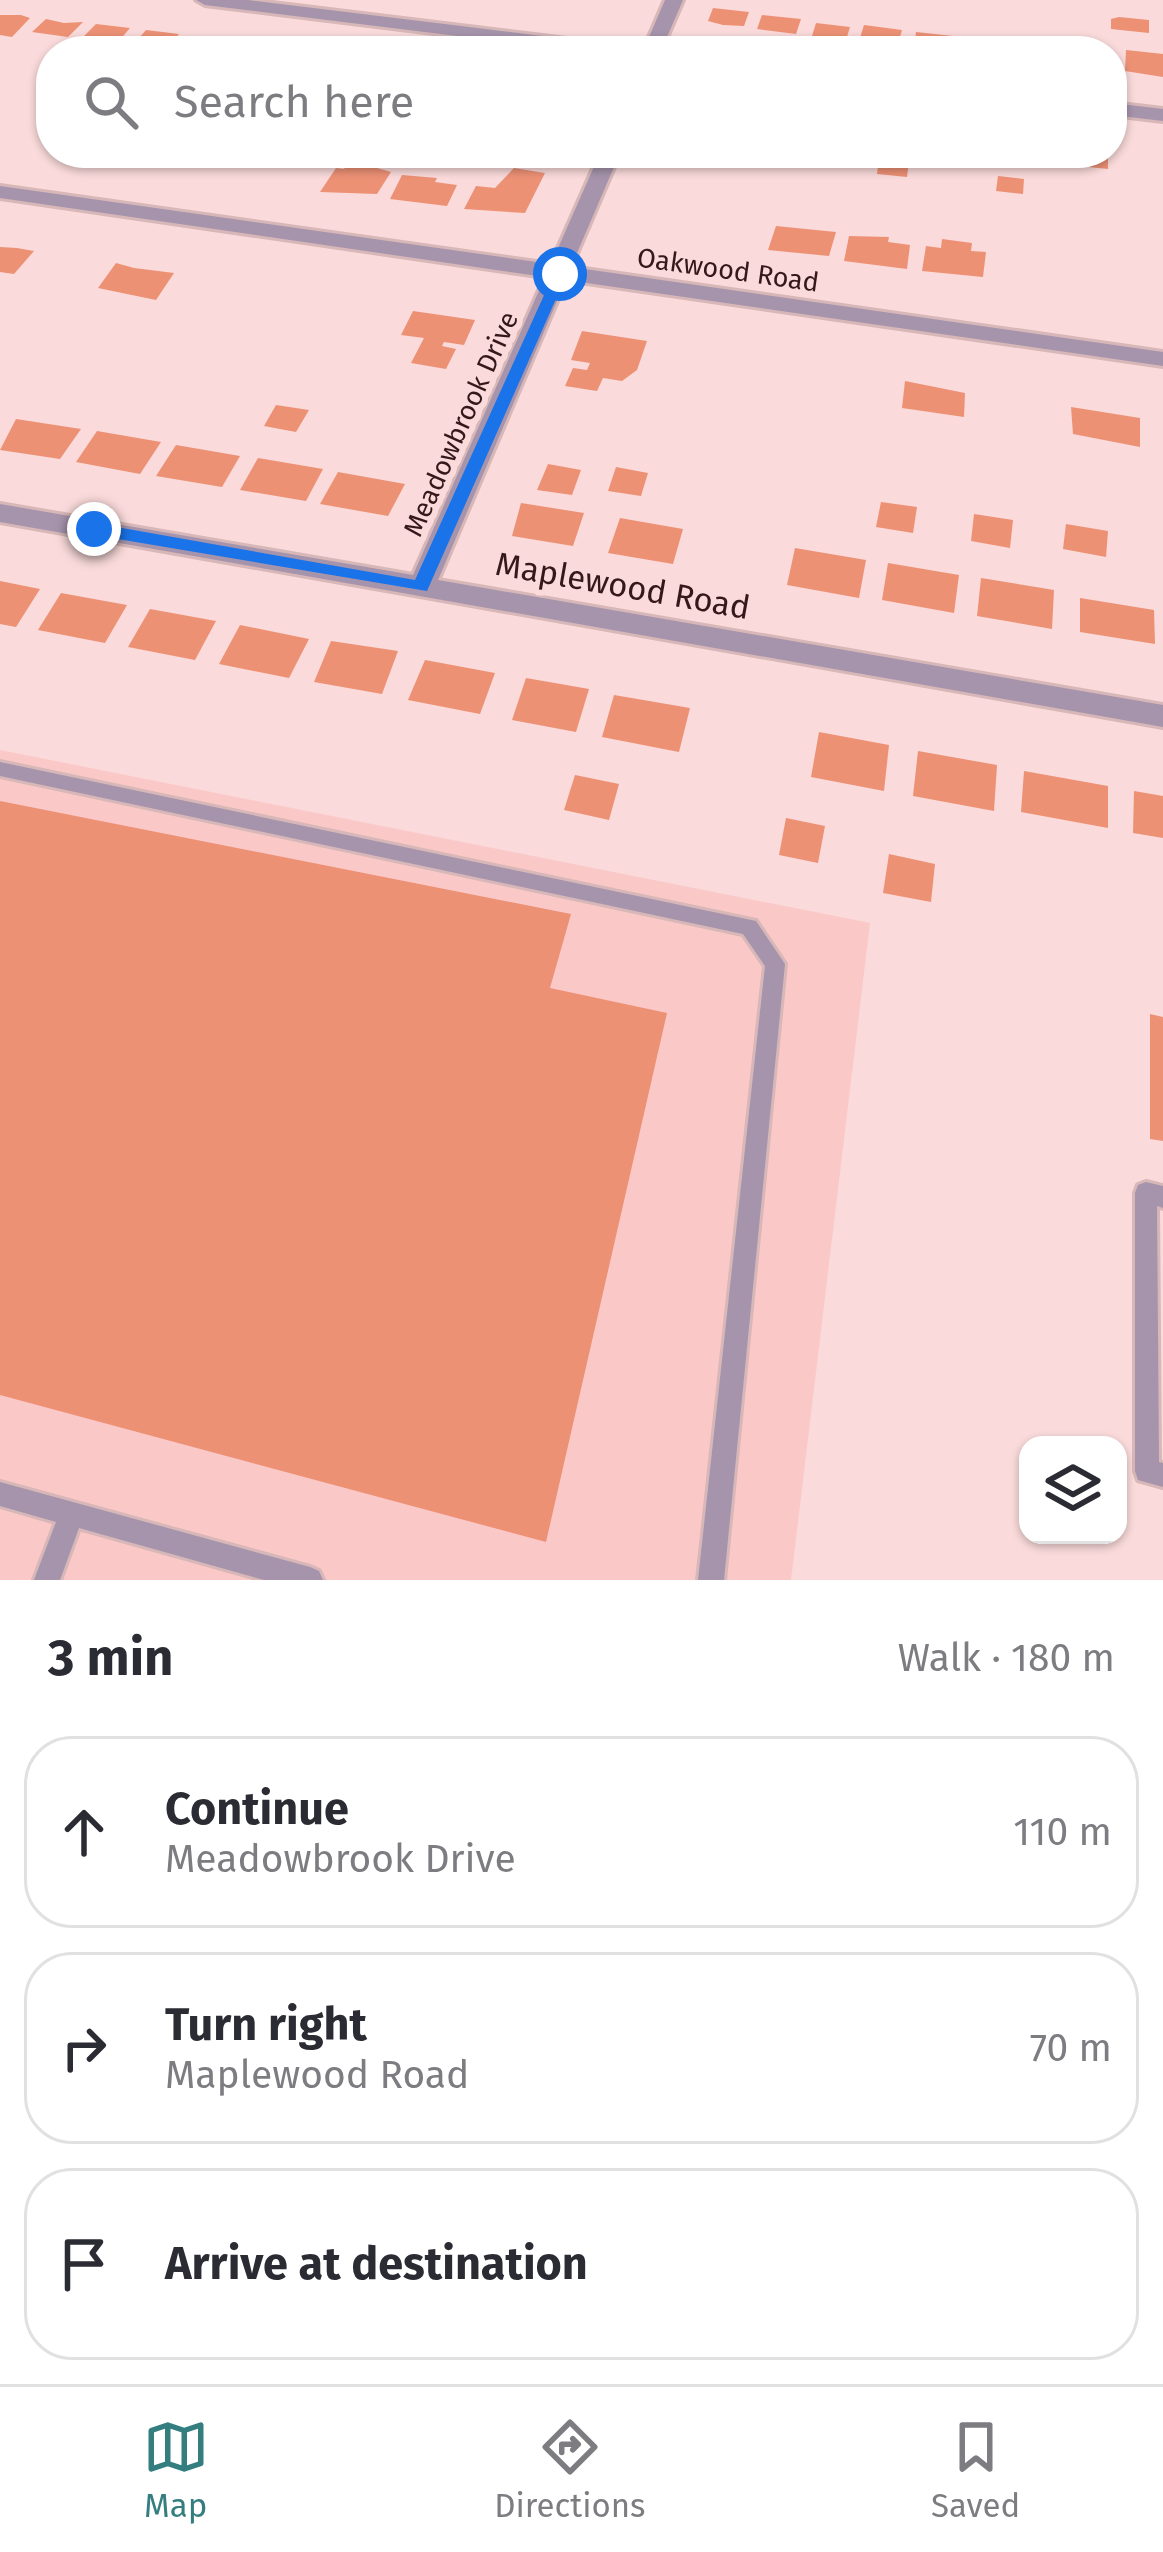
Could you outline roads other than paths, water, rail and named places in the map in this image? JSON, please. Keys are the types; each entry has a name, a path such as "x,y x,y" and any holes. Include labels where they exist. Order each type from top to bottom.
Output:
{"street":[{"path":"205,0 501,36"},
{"path":"658,36 674,0"},
{"path":"1127,111 1163,115"},
{"name":"Meadowbrook Drive","path":"421,587 604,168"},
{"name":"Oakwood Road","path":"0,192 1163,359"},
{"name":"Maplewood Road","path":"0,513 1163,716"}],"lane":[{"path":"0,769 749,926 775,964 711,1580"},
{"path":"1163,1198 1146,1193 1147,1471 1163,1475"},
{"path":"0,1493 310,1580"},
{"path":"47,1580 72,1514"}]}
